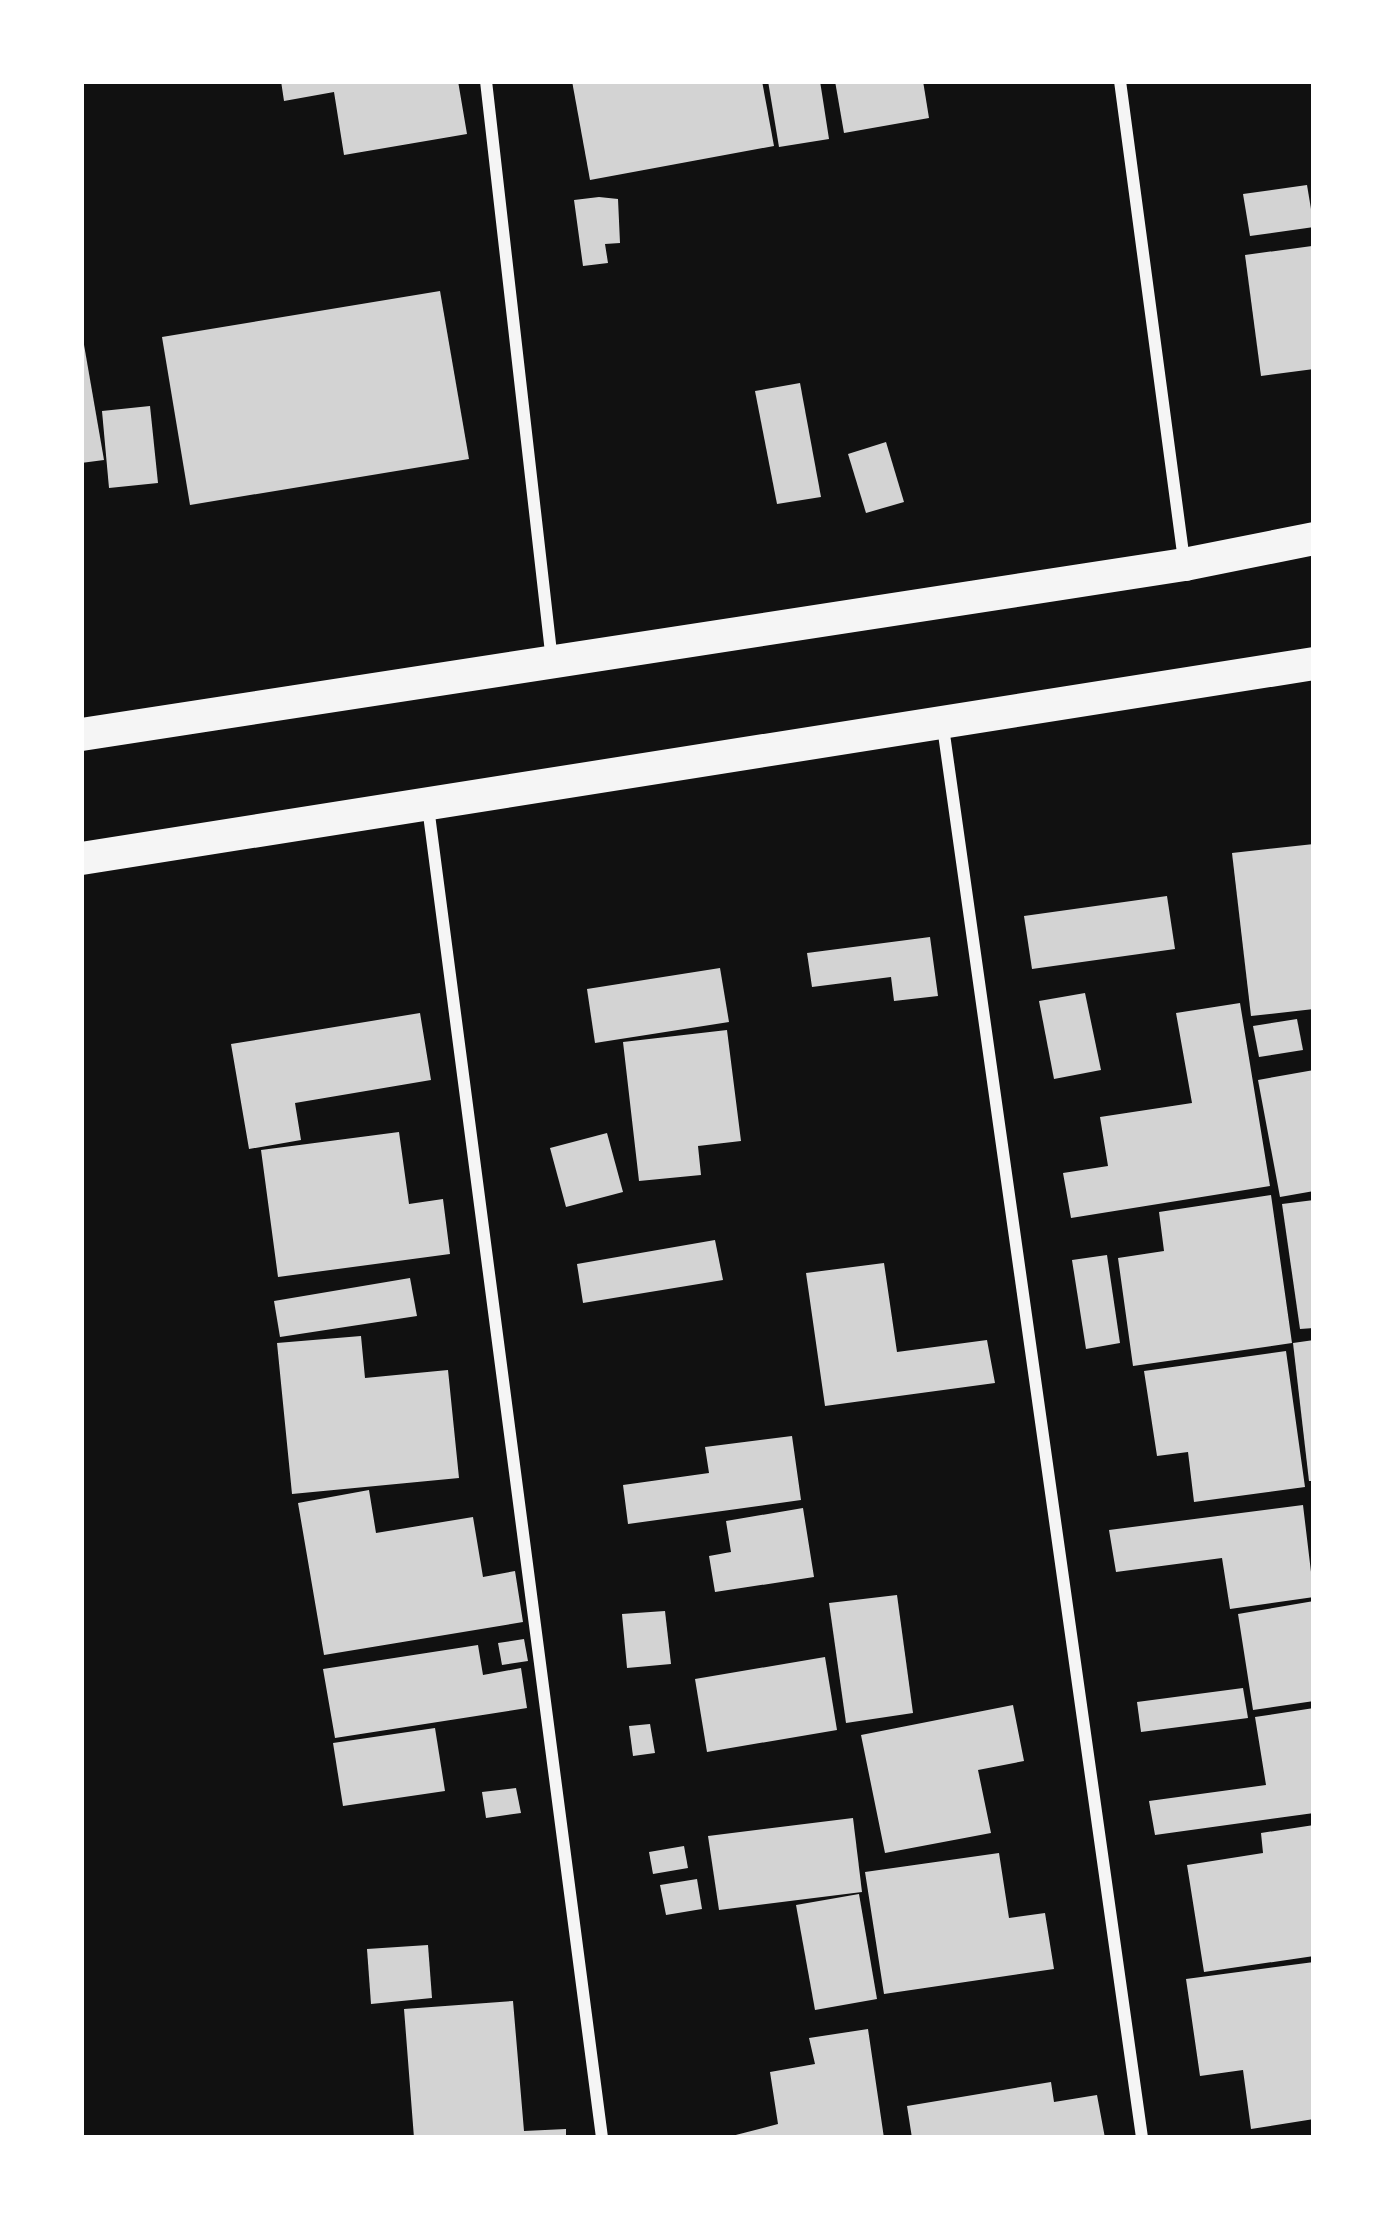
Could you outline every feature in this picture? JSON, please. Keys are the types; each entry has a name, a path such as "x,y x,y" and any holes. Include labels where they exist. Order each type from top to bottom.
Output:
{"highway":[{"path":"81,734 1184,564 1314,538"},
{"path":"81,858 1314,662"}],"street":[{"path":"486,81 552,662"},
{"path":"1120,81 1184,564"},
{"path":"941,719 1142,2138"},
{"path":"428,806 602,2138"}],"building":[{"path":"281,81 458,81 467,134 344,155 334,92 284,101"},
{"path":"572,81 762,81 774,146 590,180"},
{"path":"768,81 820,81 829,139 779,147"},
{"path":"835,81 923,81 929,118 844,133"},
{"path":"1307,185 1314,227 1250,236 1243,194"},
{"path":"618,199 620,243 605,244 608,263 583,266 574,200"},
{"path":"1312,246 1314,369 1261,376 1245,255"},
{"path":"440,291 469,459 190,505 162,337"},
{"path":"81,340 104,460 81,463"},
{"path":"800,383 821,497 777,504 755,391"},
{"path":"150,406 158,483 109,488 102,411"},
{"path":"886,442 904,502 866,513 848,454"},
{"path":"1314,844 1314,1009 1251,1016 1232,853"},
{"path":"1167,896 1175,949 1032,969 1024,916"},
{"path":"930,937 938,996 894,1001 891,977 812,987 807,953"},
{"path":"720,968 729,1022 595,1043 587,989"},
{"path":"1085,993 1101,1070 1054,1079 1039,1001"},
{"path":"1240,1003 1270,1186 1071,1218 1063,1173 1108,1166 1100,1117 1192,1103 1176,1013"},
{"path":"420,1013 431,1080 295,1103 301,1140 249,1149 231,1044"},
{"path":"1297,1019 1303,1050 1259,1057 1253,1026"},
{"path":"727,1030 741,1141 698,1146 701,1175 639,1181 623,1042"},
{"path":"1314,1070 1314,1191 1280,1197 1258,1080"},
{"path":"399,1132 409,1204 443,1199 450,1254 278,1277 261,1150"},
{"path":"607,1133 623,1192 566,1207 550,1148"},
{"path":"1271,1195 1292,1343 1133,1366 1118,1258 1164,1251 1159,1212"},
{"path":"1314,1200 1314,1328 1300,1329 1282,1204"},
{"path":"715,1240 723,1280 583,1303 577,1264"},
{"path":"1107,1255 1120,1343 1086,1349 1072,1260"},
{"path":"884,1263 897,1352 987,1340 995,1383 825,1406 806,1273"},
{"path":"410,1278 417,1316 280,1337 274,1301"},
{"path":"361,1336 365,1378 448,1370 459,1478 292,1494 277,1343"},
{"path":"1314,1340 1314,1481 1309,1481 1293,1343"},
{"path":"1286,1351 1305,1487 1194,1502 1188,1452 1157,1456 1144,1371"},
{"path":"792,1436 801,1500 628,1524 623,1485 709,1473 705,1447"},
{"path":"369,1490 376,1533 473,1517 483,1577 515,1571 523,1622 324,1655 298,1503"},
{"path":"1303,1505 1314,1597 1230,1609 1222,1558 1116,1572 1109,1530"},
{"path":"803,1508 814,1577 715,1592 709,1556 731,1552 726,1521"},
{"path":"897,1595 913,1713 846,1723 829,1603"},
{"path":"1314,1601 1314,1701 1253,1710 1238,1614"},
{"path":"665,1611 671,1664 627,1668 622,1614"},
{"path":"524,1639 528,1661 502,1665 498,1643"},
{"path":"478,1645 483,1675 521,1668 527,1708 335,1738 323,1669"},
{"path":"825,1657 837,1730 707,1752 695,1679"},
{"path":"1243,1688 1248,1718 1141,1732 1137,1702"},
{"path":"1013,1705 1024,1761 978,1770 991,1833 885,1853 861,1735"},
{"path":"1314,1708 1314,1813 1155,1835 1149,1801 1266,1785 1255,1717"},
{"path":"650,1724 655,1753 633,1756 629,1726"},
{"path":"435,1728 445,1791 343,1806 333,1743"},
{"path":"516,1788 521,1813 486,1818 482,1792"},
{"path":"853,1818 862,1892 719,1910 708,1836"},
{"path":"1314,1825 1314,1956 1204,1972 1187,1865 1263,1853 1261,1833"},
{"path":"684,1846 688,1868 653,1874 649,1852"},
{"path":"999,1853 1009,1918 1045,1913 1054,1969 884,1994 865,1872"},
{"path":"697,1879 702,1909 666,1915 660,1885"},
{"path":"859,1894 877,1999 815,2010 796,1905"},
{"path":"428,1945 432,1998 371,2004 367,1949"},
{"path":"1314,1962 1314,2119 1251,2129 1243,2070 1200,2076 1186,1979"},
{"path":"513,2001 524,2131 566,2129 566,2138 414,2138 404,2009"},
{"path":"868,2029 884,2138 724,2138 778,2124 770,2072 815,2064 809,2038"},
{"path":"1051,2082 1054,2102 1097,2095 1105,2138 912,2138 907,2106"}]}
